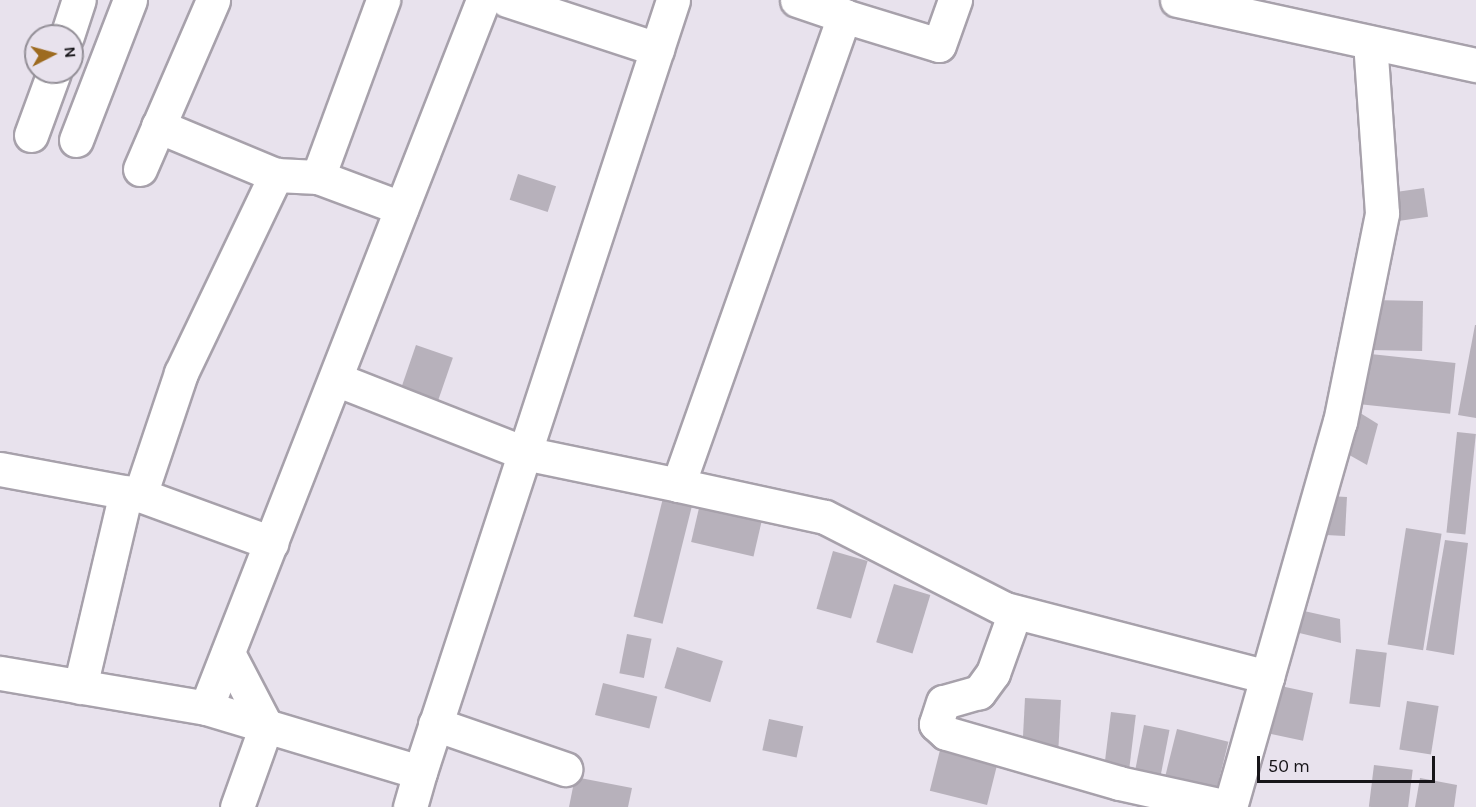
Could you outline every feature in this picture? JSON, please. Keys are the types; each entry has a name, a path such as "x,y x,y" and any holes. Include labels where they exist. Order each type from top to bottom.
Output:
{"street":[{"path":"71,24 80,0"},
{"path":"76,140 130,0"},
{"path":"140,169 213,0"},
{"path":"318,177 383,0"},
{"path":"206,708 338,380 401,208 483,0"},
{"path":"507,0 657,49"},
{"path":"410,807 435,724 673,0"},
{"path":"797,0 939,45 955,0"},
{"path":"1177,0 1476,65"},
{"path":"678,485 844,16"},
{"path":"1015,612 993,673 979,692 943,702 937,712 936,724 946,733 1119,783 1229,807 1340,422 1382,213 1370,42"},
{"path":"32,135 50,84"},
{"path":"158,126 276,175 318,177 401,208"},
{"path":"80,687 133,494 181,373 276,175"},
{"path":"338,380 524,453 825,517 1015,612 1267,677"},
{"path":"0,469 133,494 271,543"},
{"path":"228,653 266,726 237,807"},
{"path":"0,673 206,708 420,772"},
{"path":"435,724 565,770"}],"building":[{"path":"518,174 556,186 548,212 510,200"},
{"path":"1424,188 1428,217 1398,221 1394,192"},
{"path":"1371,300 1423,301 1422,351 1370,350"},
{"path":"1476,325 1476,418 1458,415"},
{"path":"416,345 453,358 436,407 399,394"},
{"path":"1361,353 1455,363 1450,414 1356,404"},
{"path":"1357,411 1378,424 1367,465 1344,452"},
{"path":"1457,432 1476,434 1465,534 1446,532"},
{"path":"1328,496 1347,497 1345,536 1326,535"},
{"path":"663,498 692,505 663,624 633,616"},
{"path":"699,508 761,522 753,556 691,542"},
{"path":"1406,528 1442,534 1423,650 1388,645"},
{"path":"1445,540 1468,543 1454,655 1426,650"},
{"path":"833,551 868,561 851,619 816,609"},
{"path":"894,584 930,595 913,653 876,642"},
{"path":"1295,609 1340,619 1341,643 1291,631"},
{"path":"627,634 652,639 644,678 619,673"},
{"path":"677,647 723,661 710,702 664,688"},
{"path":"1356,649 1387,653 1380,707 1349,704"},
{"path":"603,683 657,697 649,729 595,715"},
{"path":"1276,685 1313,693 1303,741 1266,733"},
{"path":"1025,698 1061,700 1058,749 1022,747"},
{"path":"1407,701 1439,706 1431,754 1399,749"},
{"path":"1111,712 1136,715 1129,770 1104,767"},
{"path":"769,719 803,726 797,758 762,750"},
{"path":"1144,725 1170,730 1160,780 1134,775"},
{"path":"1177,729 1228,742 1216,793 1164,780"},
{"path":"940,750 997,764 987,805 930,791"},
{"path":"1374,765 1413,770 1408,807 1369,807"},
{"path":"575,777 632,788 628,807 569,807"},
{"path":"1420,778 1457,785 1454,807 1415,807"}]}
